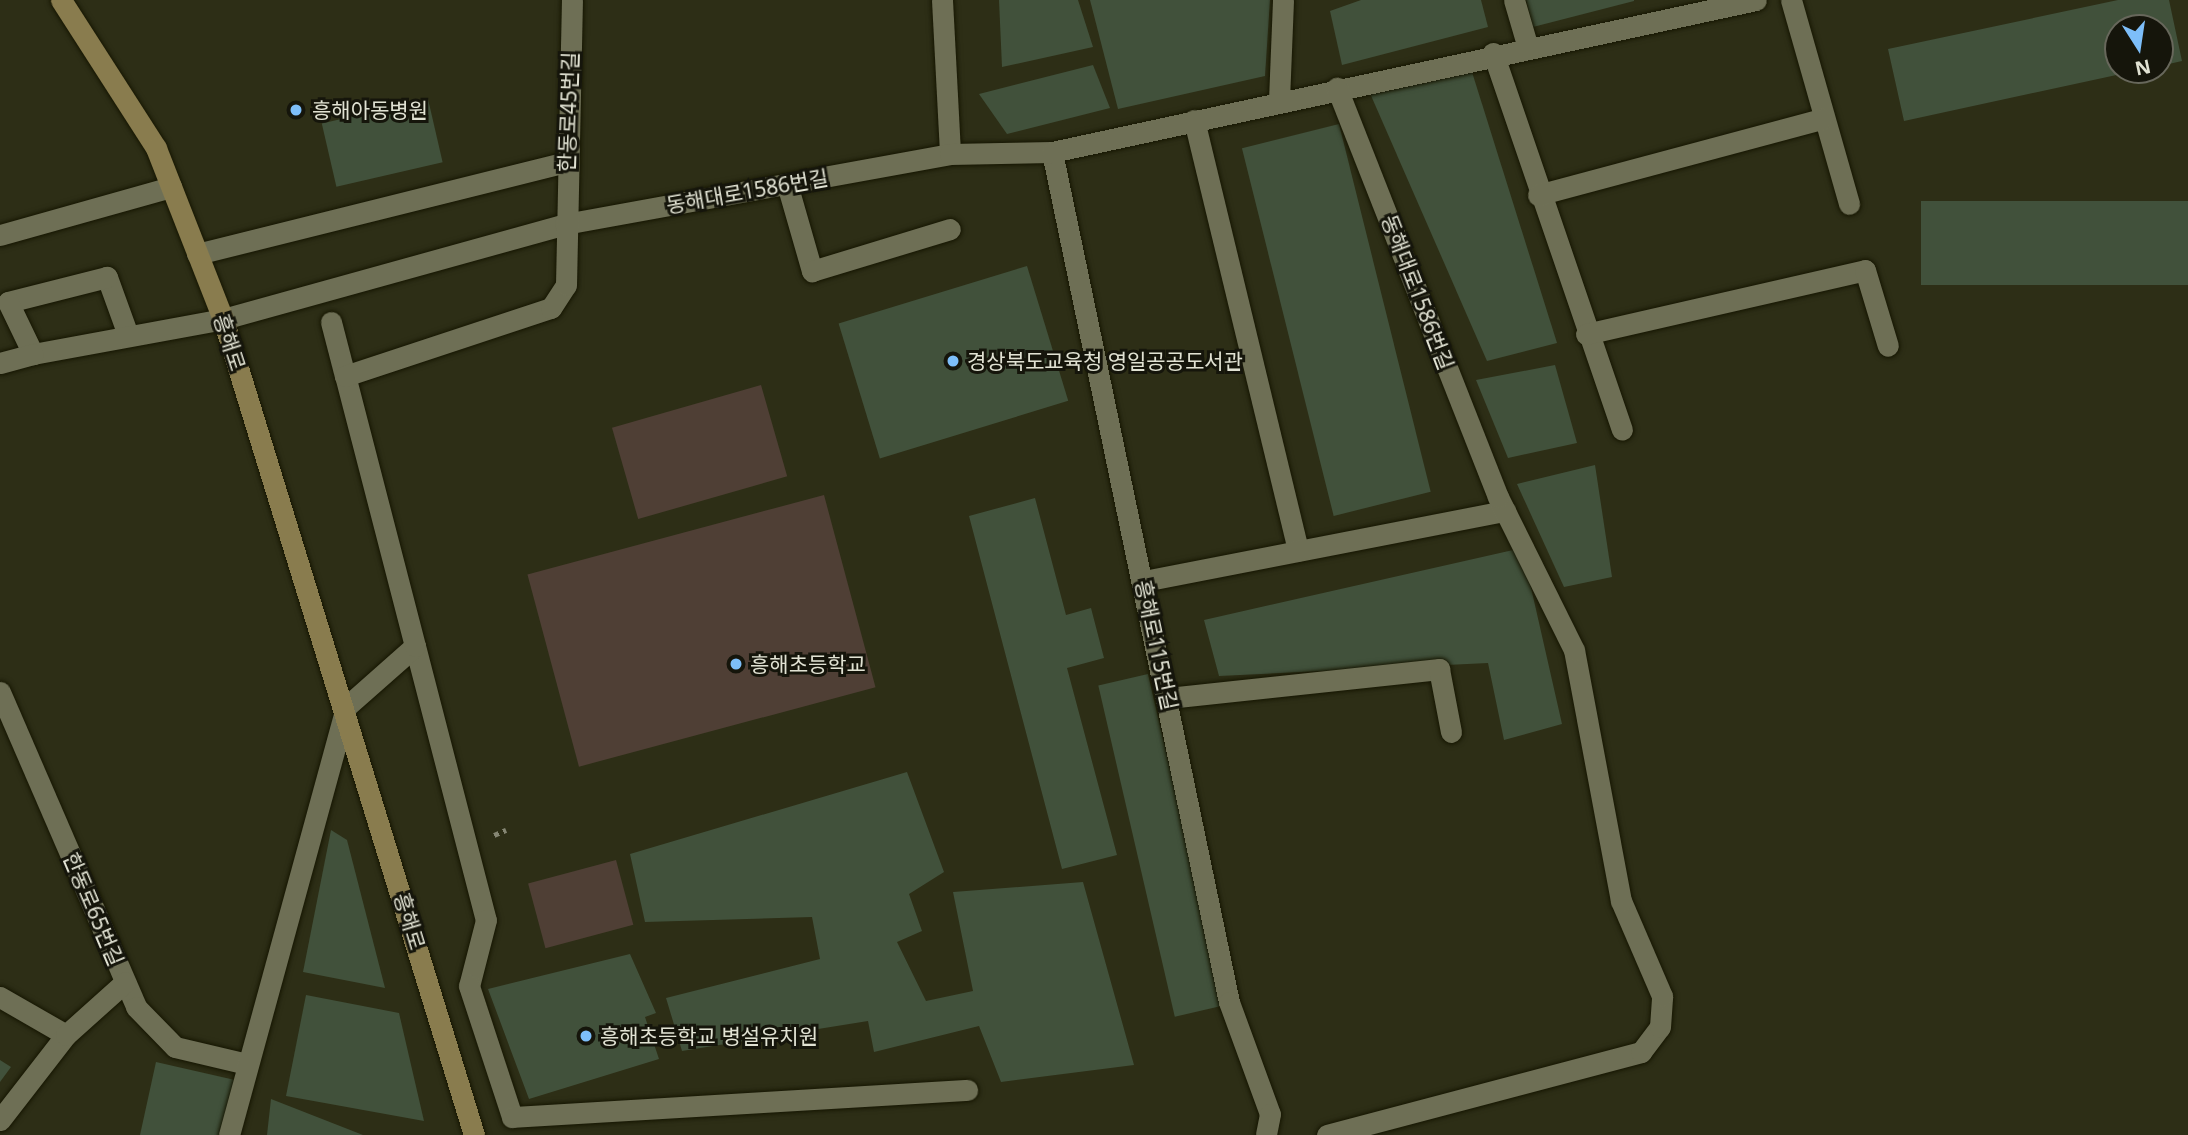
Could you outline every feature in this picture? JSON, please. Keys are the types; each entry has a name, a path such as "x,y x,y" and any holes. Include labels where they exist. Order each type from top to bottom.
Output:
{"street":[{"name":"흥해로","path":"61,0 156,148 223,319 346,707 474,1135"},
{"name":"한동로45번길","path":"345,376 551,308 566,285 565,224 572,0"},
{"path":"942,0 950,154"},
{"path":"1279,100 1283,0"},
{"path":"1514,0 1528,48"},
{"name":"동해대로1586번길","path":"0,363 128,335 223,319 565,224 950,154 1052,152 1279,100 1756,0"},
{"path":"1791,0 1821,119 1849,204"},
{"path":"1493,54 1538,195 1622,430"},
{"name":"동해대로1586번길","path":"1327,1135 1641,1052 1660,1027 1662,996 1621,901 1574,650 1502,504 1337,88"},
{"path":"1538,195 1821,119"},
{"path":"1194,120 1298,551"},
{"name":"흥해로115번길","path":"1052,152 1144,581 1229,1002 1269,1114 1266,1135"},
{"path":"197,254 567,162"},
{"path":"787,184 812,271 950,229"},
{"path":"0,234 171,187"},
{"path":"1586,334 1865,270 1888,346"},
{"path":"33,354 8,302 107,277 128,335"},
{"path":"331,321 486,920 469,986 512,1117 967,1090"},
{"path":"1144,581 1298,551 1502,504"},
{"path":"229,1135 346,707 415,646"},
{"path":"1168,698 1439,670 1451,732"},
{"name":"한동로65번길","path":"0,692 136,1007 175,1047 247,1064"},
{"path":"0,1120 66,1035 125,982"},
{"path":"0,997 66,1035"}],"shaded area":[{"path":"761,385 787,476 638,519 612,428"},
{"path":"824,495 876,687 579,767 527,574"},
{"path":"616,860 633,925 545,948 528,884"}],"building":[{"path":"999,0 1078,0 1093,47 1002,67"},
{"path":"1090,0 1270,0 1265,76 1118,109"},
{"path":"1361,0 1481,0 1488,27 1342,65 1330,11"},
{"path":"1526,0 1634,0 1634,1 1533,27"},
{"path":"2118,0 2169,0 2172,14 2104,14 2104,78 1904,121 1888,49"},
{"path":"2174,23 2182,61 2174,63"},
{"path":"1093,65 1110,108 1007,134 979,94"},
{"path":"1472,72 1557,343 1487,361 1369,91"},
{"path":"428,99 443,162 336,187 322,124"},
{"path":"1339,124 1431,492 1334,516 1242,148"},
{"path":"1921,201 2188,201 2188,285 1921,285"},
{"name":"경상북도교육청 영일공공도서관","path":"1027,266 1068,401 880,458 839,324"},
{"path":"1555,365 1577,443 1508,458 1476,380"},
{"path":"1595,465 1612,577 1564,587 1517,484"},
{"path":"1035,498 1066,615 1091,608 1104,658 1067,668 1117,855 1062,869 969,516"},
{"path":"1522,548 1562,724 1504,740 1488,663 1219,676 1204,620"},
{"path":"1148,674 1224,1005 1175,1017 1098,685"},
{"path":"907,772 944,872 909,894 922,931 897,942 926,1001 973,991 953,892 1083,882 1134,1065 1001,1082 979,1026 874,1052 868,1021 682,1051 666,998 820,959 812,917 645,922 630,854"},
{"path":"331,830 347,840 385,988 303,972"},
{"name":"흥해초등학교 병설유치원","path":"630,954 656,1013 645,1017 659,1059 529,1099 488,989"},
{"path":"306,995 399,1013 424,1121 286,1096"},
{"path":"0,1060 11,1067 0,1082"},
{"path":"156,1062 235,1080 222,1135 140,1135"},
{"path":"271,1099 363,1135 267,1135"}],"place":[{"name":"흥해아동병원","path":"296,110"},
{"name":"경상북도교육청 영일공공도서관","path":"953,361"},
{"name":"흥해초등학교","path":"736,664"},
{"name":"흥해초등학교 병설유치원","path":"586,1036"}]}
